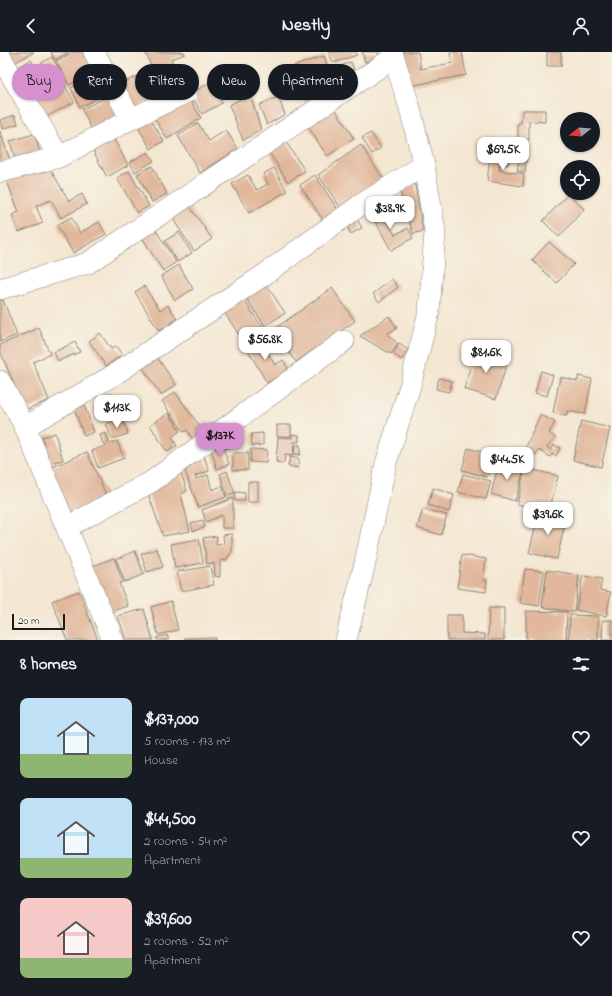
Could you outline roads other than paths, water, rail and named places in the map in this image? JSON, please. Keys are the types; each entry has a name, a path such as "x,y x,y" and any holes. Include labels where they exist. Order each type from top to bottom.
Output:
{"street":[{"path":"94,52 131,118"},
{"path":"0,289 88,263 392,55 409,105 424,165 435,232 429,312 410,386 386,463 365,563 346,640"},
{"path":"0,56 59,157"},
{"path":"0,172 59,157 131,118 170,100"},
{"path":"25,427 112,376 261,277 359,206 424,165"},
{"path":"67,527 151,482 344,341"},
{"path":"0,381 25,427 113,640"}]}
